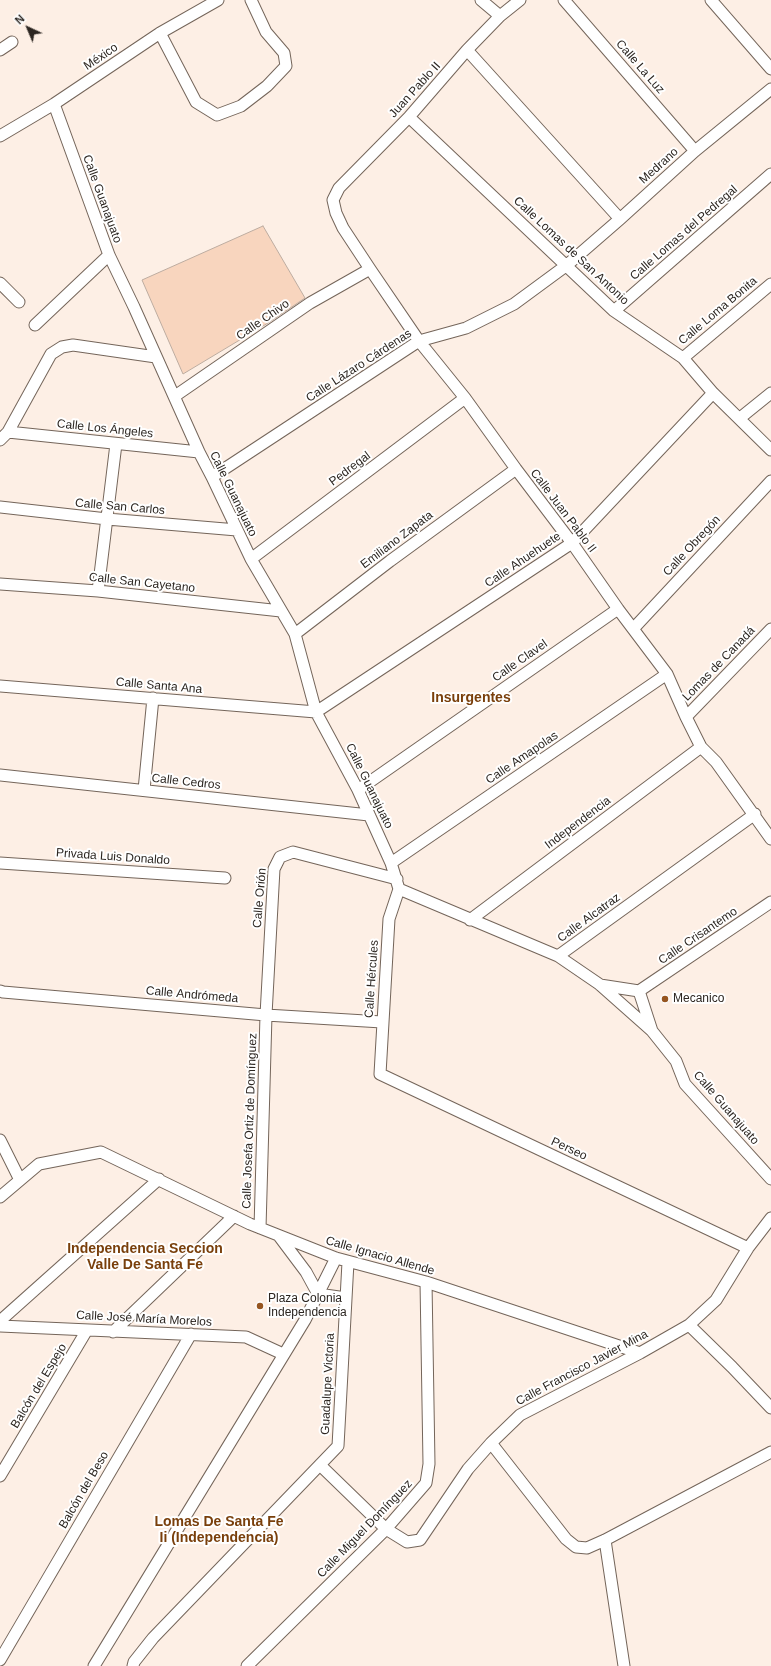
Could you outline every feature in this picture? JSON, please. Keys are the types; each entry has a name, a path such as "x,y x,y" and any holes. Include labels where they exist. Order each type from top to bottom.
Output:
{"street":[{"name":"México","path":"0,136 54,104 160,33 218,0"},
{"path":"160,33 196,102 217,115 241,106 267,86 286,66 284,53 266,32 251,0"},
{"path":"481,0 500,16"},
{"name":"Juan Pablo II","path":"333,200 339,188 409,117 467,50 512,4 520,0"},
{"name":"Calle La Luz","path":"564,0 695,151"},
{"path":"711,0 771,69"},
{"path":"0,50 12,42"},
{"path":"467,50 620,219"},
{"name":"Medrano","path":"567,265 695,151 771,89"},
{"name":"Calle Guanajuato","path":"54,104 109,255 175,396 199,452 251,560 295,634 316,712 358,790 391,863 398,884"},
{"name":"Calle Lomas de San Antonio","path":"409,117 614,311 683,358 713,393 771,450"},
{"name":"Calle Lomas del Pedregal","path":"614,311 771,174"},
{"name":"Calle Juan Pablo II","path":"333,200 336,213 343,228 419,341 465,398 516,469 572,542 618,609 667,674 686,717 702,747 716,762 771,838"},
{"path":"35,325 109,255"},
{"name":"Calle Lázaro Cárdenas","path":"212,477 419,341 466,328 514,304 567,265"},
{"name":"Calle Chivo","path":"175,396 310,303 370,269"},
{"path":"0,283 19,302"},
{"name":"Calle Loma Bonita","path":"683,358 771,284"},
{"path":"0,440 8,432 51,354 62,347 73,345 156,357"},
{"name":"Calle Ahuehuete","path":"316,712 572,542 713,393"},
{"path":"740,418 771,393"},
{"name":"Pedregal","path":"251,560 465,398"},
{"name":"Calle Los Ángeles","path":"8,432 199,452"},
{"path":"98,591 116,444"},
{"name":"Emiliano Zapata","path":"295,634 390,561 516,469"},
{"name":"Calle Obregón","path":"633,629 771,481"},
{"name":"Calle San Carlos","path":"0,507 107,519 237,530"},
{"name":"Calle San Cayetano","path":"0,584 98,591 281,611"},
{"name":"Calle Clavel","path":"358,790 618,609"},
{"name":"Lomas de Canadá","path":"686,717 771,629"},
{"name":"Calle Amapolas","path":"391,863 667,674"},
{"name":"Calle Santa Ana","path":"0,686 316,712"},
{"path":"144,790 153,698"},
{"name":"Independencia","path":"470,920 702,747"},
{"name":"Calle Cedros","path":"0,775 369,815"},
{"name":"Calle Alcatraz","path":"398,884 470,920 558,956 755,814"},
{"name":"Calle Orión","path":"266,1014 274,869 280,857 293,852 398,884"},
{"name":"Privada Luis Donaldo","path":"0,863 225,878"},
{"name":"Calle Hércules","path":"380,1074 389,919 398,884"},
{"name":"Calle Crisantemo","path":"639,991 771,902"},
{"name":"Calle Guanajuato","path":"558,956 599,984 652,1031 676,1061 685,1084 771,1179"},
{"path":"599,984 639,991 652,1031"},
{"name":"Calle Andrómeda","path":"0,991 266,1014 382,1022"},
{"name":"Calle Josefa Ortiz de Domínguez","path":"260,1228 266,1014"},
{"name":"Perseo","path":"380,1074 748,1248"},
{"path":"0,1140 20,1180 0,1197"},
{"name":"Calle Ignacio Allende","path":"20,1180 39,1164 100,1152 160,1179 260,1228 336,1258 426,1282 640,1353"},
{"path":"0,1321 160,1179"},
{"path":"113,1332 234,1216"},
{"name":"Calle Francisco Javier Mina","path":"386,1529 408,1542 420,1540 468,1469 491,1443 520,1415 640,1353 688,1325 716,1300 748,1248 771,1218"},
{"path":"279,1236 306,1272 318,1294"},
{"path":"94,1666 305,1320 336,1258"},
{"name":"Guadalupe Victoria","path":"133,1666 134,1662 153,1638 338,1446 348,1262"},
{"name":"Calle Miguel Domínguez","path":"247,1666 386,1529 414,1499 426,1483 429,1464 426,1282"},
{"path":"318,1294 346,1298"},
{"path":"688,1325 732,1367 771,1408"},
{"name":"Calle José María Morelos","path":"0,1326 246,1337 283,1354"},
{"name":"Balcón del Espejo","path":"0,1476 87,1330"},
{"name":"Balcón del Beso","path":"0,1660 191,1334"},
{"path":"491,1443 566,1539 576,1547 587,1548 605,1540 771,1452"},
{"path":"320,1465 386,1529"},
{"path":"605,1540 624,1666"}],"building":[{"path":"263,226 305,298 268,323 183,374 142,280"}],"place":[{"name":"Mecanico","path":"665,999"},
{"name":"Plaza Colonia Independencia","path":"260,1306"}],"district":[{"name":"Insurgentes","path":"471,698"},
{"name":"Independencia Seccion Valle De Santa Fe","path":"145,1258"},
{"name":"Lomas De Santa Fe Ii (Independencia)","path":"219,1530"}]}
